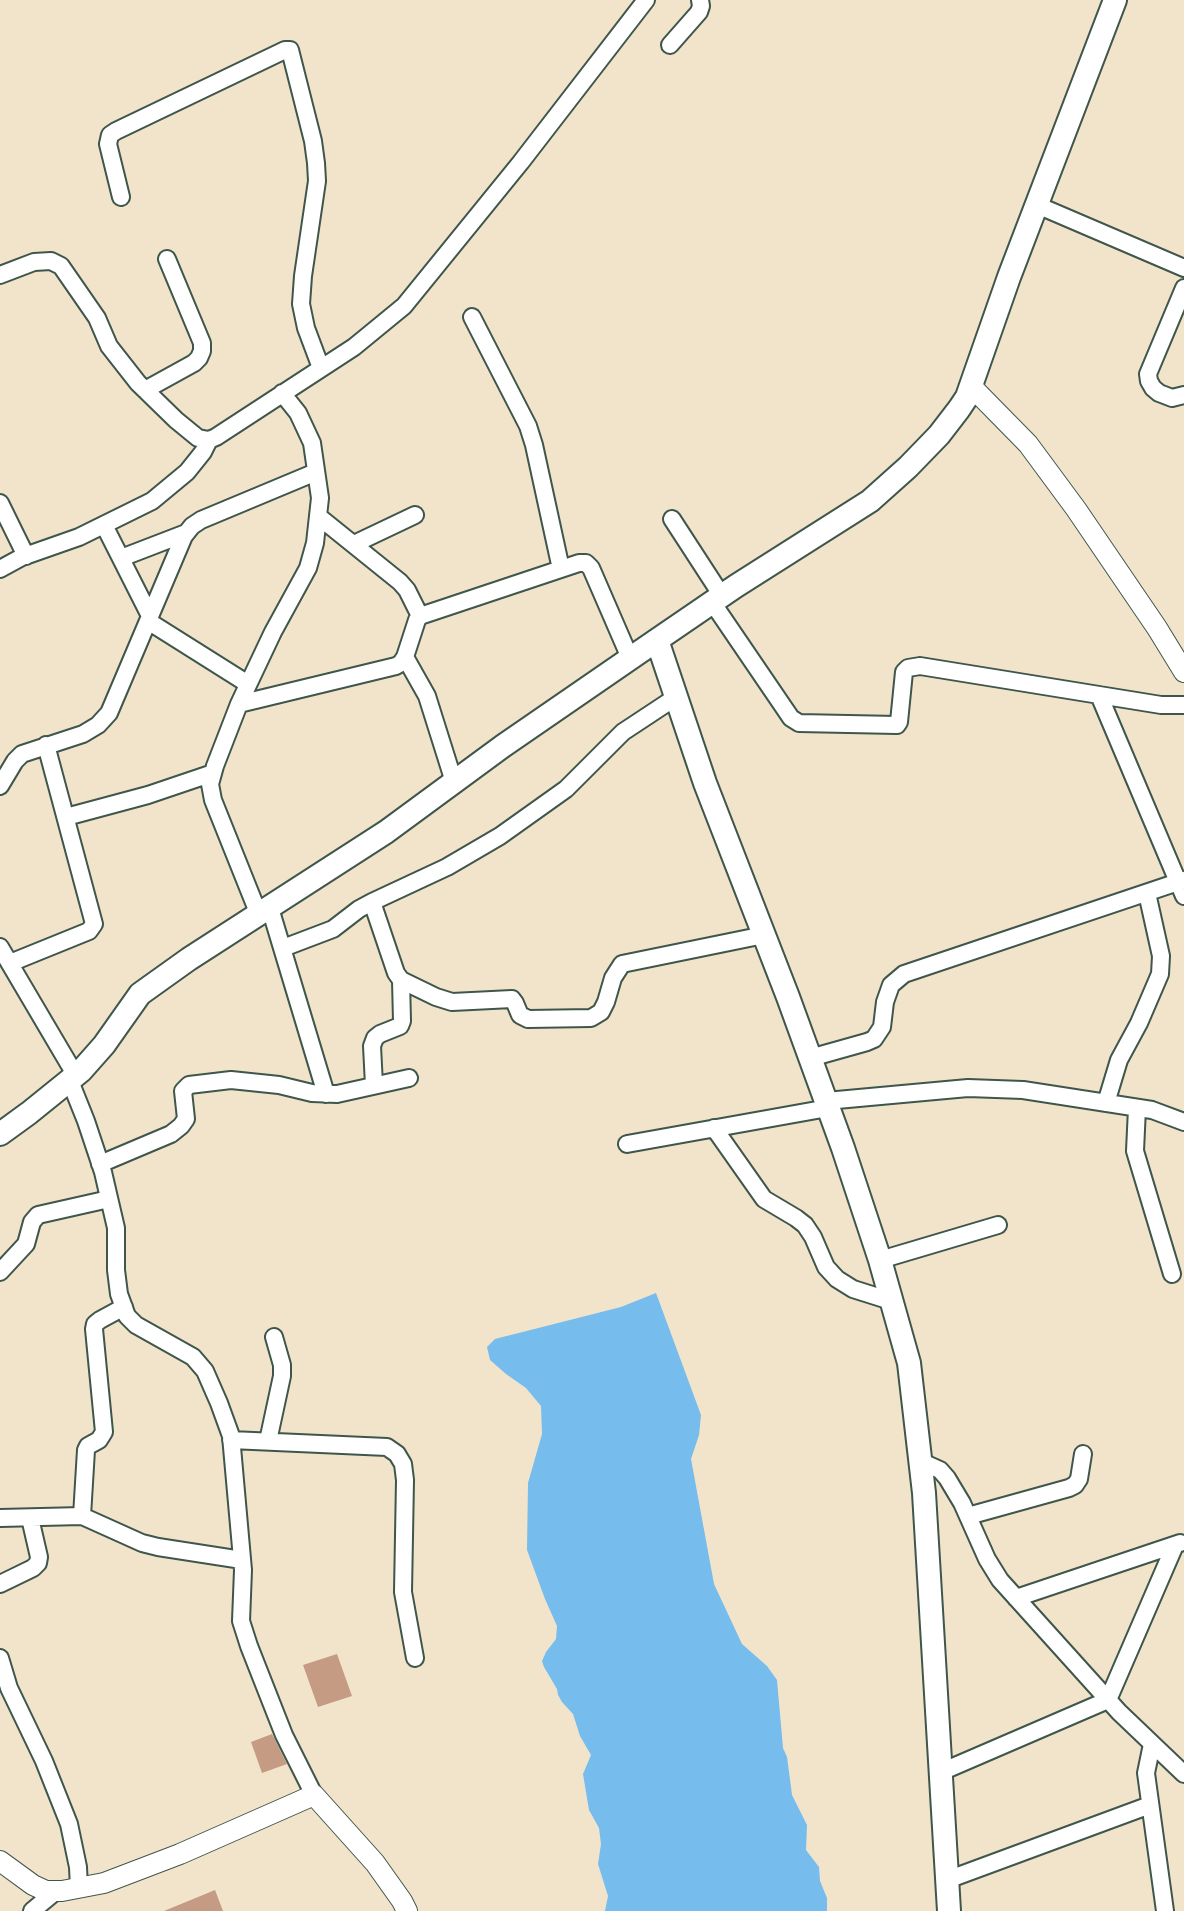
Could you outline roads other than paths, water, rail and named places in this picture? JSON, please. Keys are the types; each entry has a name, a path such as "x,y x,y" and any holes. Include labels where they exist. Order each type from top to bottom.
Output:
{"main road":[{"path":"0,1134 73,1079 104,1045 140,994 386,832 588,686 717,599 870,501 908,467 939,435 967,397 1036,205 1115,0"},
{"path":"657,640 705,783 827,1105 880,1260 909,1363 924,1493 949,1911"}],"street":[{"path":"670,45 699,12 700,0"},
{"path":"0,275 34,262 51,261 61,266 97,318 109,346 145,390 198,438 209,440 216,438 354,347 404,306 521,162 641,2"},
{"path":"121,197 108,144 110,135 285,50 290,50 313,141 316,163 317,181 303,276 302,304 306,328 321,368"},
{"path":"1036,205 1184,268"},
{"path":"145,390 194,363 202,351 202,343 167,259"},
{"path":"1184,288 1148,374 1153,388 1159,393 1172,398 1184,395"},
{"path":"472,317 528,426 561,569"},
{"path":"970,386 1028,444 1076,509 1184,672"},
{"path":"282,393 298,413 312,443 320,498 315,543 308,568 273,632 239,704 210,784 213,800 283,948 326,1094"},
{"path":"0,569 26,556 79,537 152,501 187,472 203,452 209,440"},
{"path":"121,558 186,533 201,520 316,472"},
{"path":"0,503 26,556"},
{"path":"354,544 415,515"},
{"path":"318,516 400,582 407,590 420,616"},
{"path":"672,519 778,700 791,718 799,723 897,725 904,672 908,668 920,666 1161,705 1184,705"},
{"path":"104,525 149,618 248,684"},
{"path":"0,786 15,761 22,754 83,734 98,725 109,713 186,533"},
{"path":"239,704 396,666 405,657 420,616 579,563 586,563 591,568 630,658"},
{"path":"405,657 427,696 453,782"},
{"path":"810,1058 874,1039 882,1027 885,1002 894,981 915,970 1147,893 1182,886 1099,695"},
{"path":"283,948 333,929 359,909 447,867 500,836 566,789 623,732 676,697"},
{"path":"10,963 93,928 94,924 46,745"},
{"path":"66,817 148,795 213,773"},
{"path":"1110,1091 1119,1060 1139,1023 1160,974 1161,956 1147,893"},
{"path":"372,902 396,973 401,980 452,1002 512,999 520,1015 528,1019 591,1018 601,1012 613,978 622,964 764,935"},
{"path":"0,946 73,1079 100,1164 116,1228 116,1270 119,1293 127,1316 136,1325 193,1357 205,1371 219,1403 231,1440 242,1560 241,1621 284,1736 314,1795 375,1863 407,1911"},
{"path":"374,1085 372,1046 375,1038 397,1028 402,1021 401,980"},
{"path":"100,1164 171,1134 181,1126 186,1119 183,1091 189,1085 231,1080 279,1085 312,1093 337,1094 409,1078"},
{"path":"627,1144 827,1105 968,1089 1110,1091 1137,1108 1152,1110 1184,1122"},
{"path":"1137,1108 1135,1151 1172,1274"},
{"path":"714,1128 764,1199 805,1225 826,1267 837,1279 853,1289 891,1301"},
{"path":"0,1272 26,1244 32,1222 38,1215 109,1198"},
{"path":"880,1260 998,1225"},
{"path":"82,1516 86,1450 88,1446 99,1440 104,1432 95,1324 124,1307"},
{"path":"268,1441 282,1376 282,1365 274,1337"},
{"path":"231,1440 387,1447 397,1454 404,1464 405,1480 403,1592 415,1658"},
{"path":"968,1515 1075,1485 1079,1479 1083,1454"},
{"path":"920,1461 940,1470 947,1478 968,1515 987,1559 1000,1580 1108,1700 1184,1774"},
{"path":"0,1518 82,1516 142,1543 242,1560"},
{"path":"0,1584 33,1568 38,1563 39,1557 30,1518"},
{"path":"1016,1598 1180,1544"},
{"path":"941,1772 1108,1700 1180,1544"},
{"path":"0,1658 9,1688 44,1761 69,1824 78,1867 79,1888"},
{"path":"1152,1744 1146,1773 1165,1911"},
{"path":"0,1861 33,1885 46,1891 104,1883 180,1854 314,1795"},
{"path":"947,1880 1150,1805"},
{"path":"32,1911 56,1891"}],"water":[{"path":"656,1293 701,1415 699,1435 691,1459 714,1584 742,1644 767,1666 777,1680 783,1748 787,1757 792,1795 807,1825 806,1850 819,1867 820,1881 827,1898 827,1911 605,1911 608,1896 598,1864 601,1844 599,1828 589,1810 583,1774 591,1755 580,1736 573,1714 562,1702 542,1661 556,1639 557,1626 527,1550 528,1483 542,1434 541,1406 526,1388 490,1360 487,1347 495,1339 621,1307"}]}
